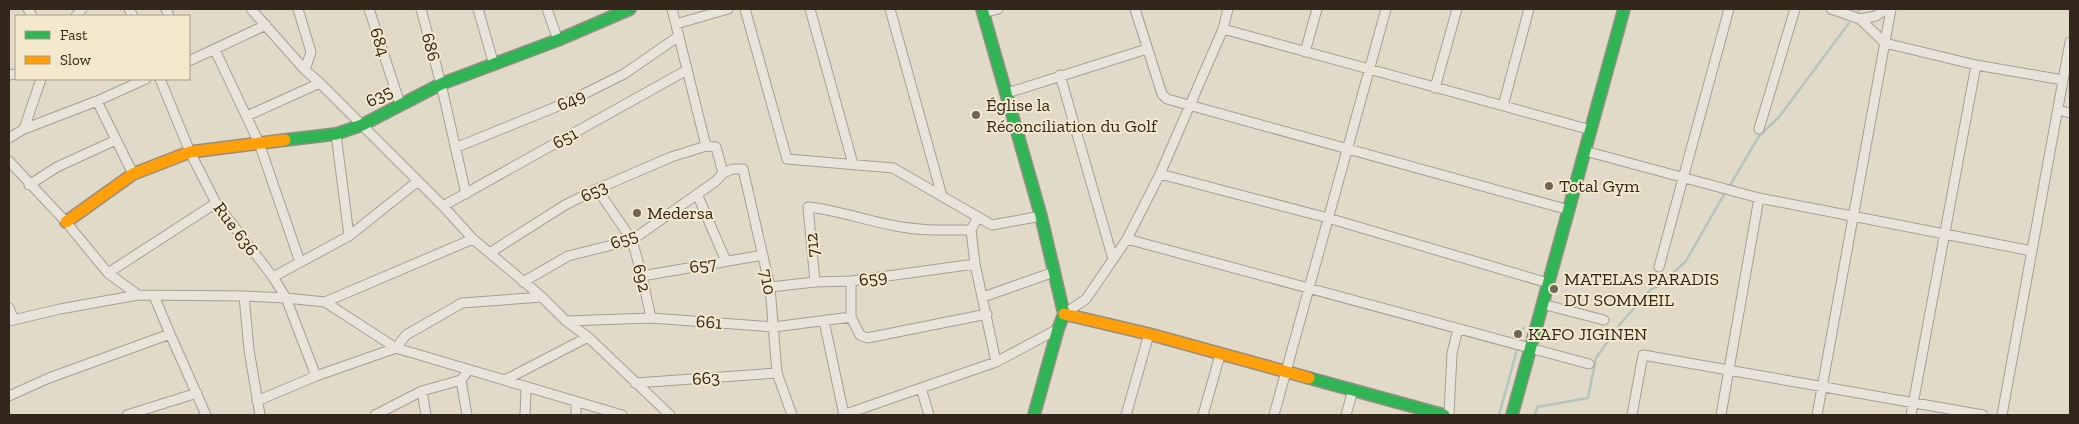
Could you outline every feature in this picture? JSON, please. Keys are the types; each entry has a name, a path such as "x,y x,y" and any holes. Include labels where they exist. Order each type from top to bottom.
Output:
{"street":[{"path":"251,9 305,70 443,206 473,239 491,252 566,321 588,337 670,415"},
{"path":"298,9 311,52 305,70"},
{"name":"684","path":"369,9 400,104"},
{"name":"686","path":"421,9 441,84 466,194"},
{"path":"478,9 494,65"},
{"path":"547,9 558,40"},
{"name":"635","path":"66,222 133,174 190,152 336,134 362,125 441,84 558,40 630,9"},
{"path":"672,9 706,146 716,147 723,173"},
{"path":"676,24 728,9"},
{"path":"745,9 787,159 893,168 992,225 1041,216"},
{"path":"810,9 853,164"},
{"path":"890,9 942,196"},
{"path":"998,9 983,11 1041,216 1064,314"},
{"path":"1135,9 1162,94 1167,99 1568,210"},
{"path":"1034,415 1064,314 1086,299 1127,239 1160,174 1223,29 1228,9"},
{"path":"1305,52 1317,9"},
{"path":"1274,415 1386,9"},
{"path":"1435,88 1457,9"},
{"path":"1502,106 1529,9"},
{"path":"1512,415 1624,9"},
{"path":"1658,267 1730,9"},
{"path":"1759,129 1795,9"},
{"path":"1830,9 1860,20 1885,44 1976,65 2063,80"},
{"path":"1860,20 1876,16 1886,9"},
{"path":"1817,415 1891,9"},
{"path":"190,61 266,25"},
{"path":"1223,29 1591,130"},
{"name":"649","path":"455,148 568,102 624,74 679,36"},
{"path":"2002,415 2070,42"},
{"path":"1007,92 1147,49"},
{"path":"215,50 258,143 300,262"},
{"path":"1911,415 1976,65"},
{"name":"651","path":"443,206 687,70"},
{"path":"1060,75 1113,259"},
{"path":"24,129 41,80"},
{"path":"9,138 24,129 97,101 144,80"},
{"name":"Rue 636","path":"160,80 190,152 216,203 273,277 286,298 316,376"},
{"path":"247,116 320,83"},
{"path":"97,101 133,174"},
{"path":"2058,110 2070,113"},
{"path":"336,134 349,236"},
{"path":"29,184 57,167 116,140"},
{"name":"653","path":"491,252 597,188 671,157 706,146"},
{"path":"1585,151 1759,198 2032,251"},
{"path":"9,161 66,222 108,274 138,295"},
{"name":"710","path":"723,173 733,169 743,170 770,287 778,373 792,415"},
{"name":"655","path":"523,282 568,256 632,240 716,181 723,173"},
{"path":"1160,174 1328,218 1548,283"},
{"path":"273,277 349,236 418,181"},
{"name":"692","path":"597,188 632,240 651,318"},
{"path":"697,194 726,261"},
{"path":"1721,415 1759,198"},
{"path":"108,274 216,203"},
{"name":"712","path":"815,282 808,207 826,209 899,227 971,230"},
{"path":"978,217 971,230 975,264 996,362"},
{"path":"325,302 473,239"},
{"path":"1127,239 1589,364"},
{"name":"657","path":"642,276 763,255"},
{"name":"659","path":"770,287 815,282 851,281 975,264"},
{"path":"983,296 1054,272"},
{"path":"851,281 851,317 860,335 866,338 987,314"},
{"path":"9,308 11,320 138,295 244,296 325,302 396,348 468,371 505,380 526,388 622,415"},
{"path":"154,296 206,415"},
{"path":"244,296 249,350 260,415"},
{"path":"257,401 316,376 396,348 406,335 462,303 542,297"},
{"path":"1542,304 1604,320"},
{"path":"1064,314 1149,334 1220,355 1286,371 1353,390 1415,411 1444,415"},
{"name":"661","path":"566,321 651,318 774,326 851,317"},
{"path":"824,321 844,415 996,362 1058,329"},
{"path":"1449,415 1452,353 1458,328"},
{"path":"9,396 49,378 170,334"},
{"path":"1126,415 1149,334"},
{"path":"505,380 588,337"},
{"path":"1632,415 1643,354 1983,415"},
{"path":"1203,415 1220,355"},
{"path":"375,415 422,391 461,380 468,371"},
{"name":"663","path":"636,383 778,373"},
{"path":"461,380 467,415"},
{"path":"525,415 526,388"},
{"path":"921,388 929,415"},
{"path":"1346,415 1353,390"},
{"path":"422,391 426,415"},
{"path":"127,415 197,393"},
{"path":"576,402 576,415"}],"waterway":[{"path":"1729,187 1759,136 1779,117 1849,23"},
{"path":"1535,415 1537,407 1588,398 1596,358 1621,323 1650,290 1660,285 1686,261 1726,191"},
{"path":"1499,415 1523,328"}],"traffic: fast":[{"path":"285,140 336,134 362,125 441,84 558,40 630,9"},
{"path":"982,9 1041,216 1064,314 1034,415"},
{"path":"1512,415 1624,9"},
{"path":"1309,378 1444,415"}],"traffic: slow":[{"path":"66,222 133,174 190,152 285,140"},
{"path":"1064,314 1149,334 1309,378"}],"place":[{"name":"Église la Réconciliation du Golf","path":"976,115"},
{"name":"Total Gym","path":"1549,186"},
{"name":"Medersa","path":"637,213"},
{"name":"MATELAS PARADIS DU SOMMEIL","path":"1554,289"},
{"name":"KAFO JIGINEN","path":"1518,334"}]}
